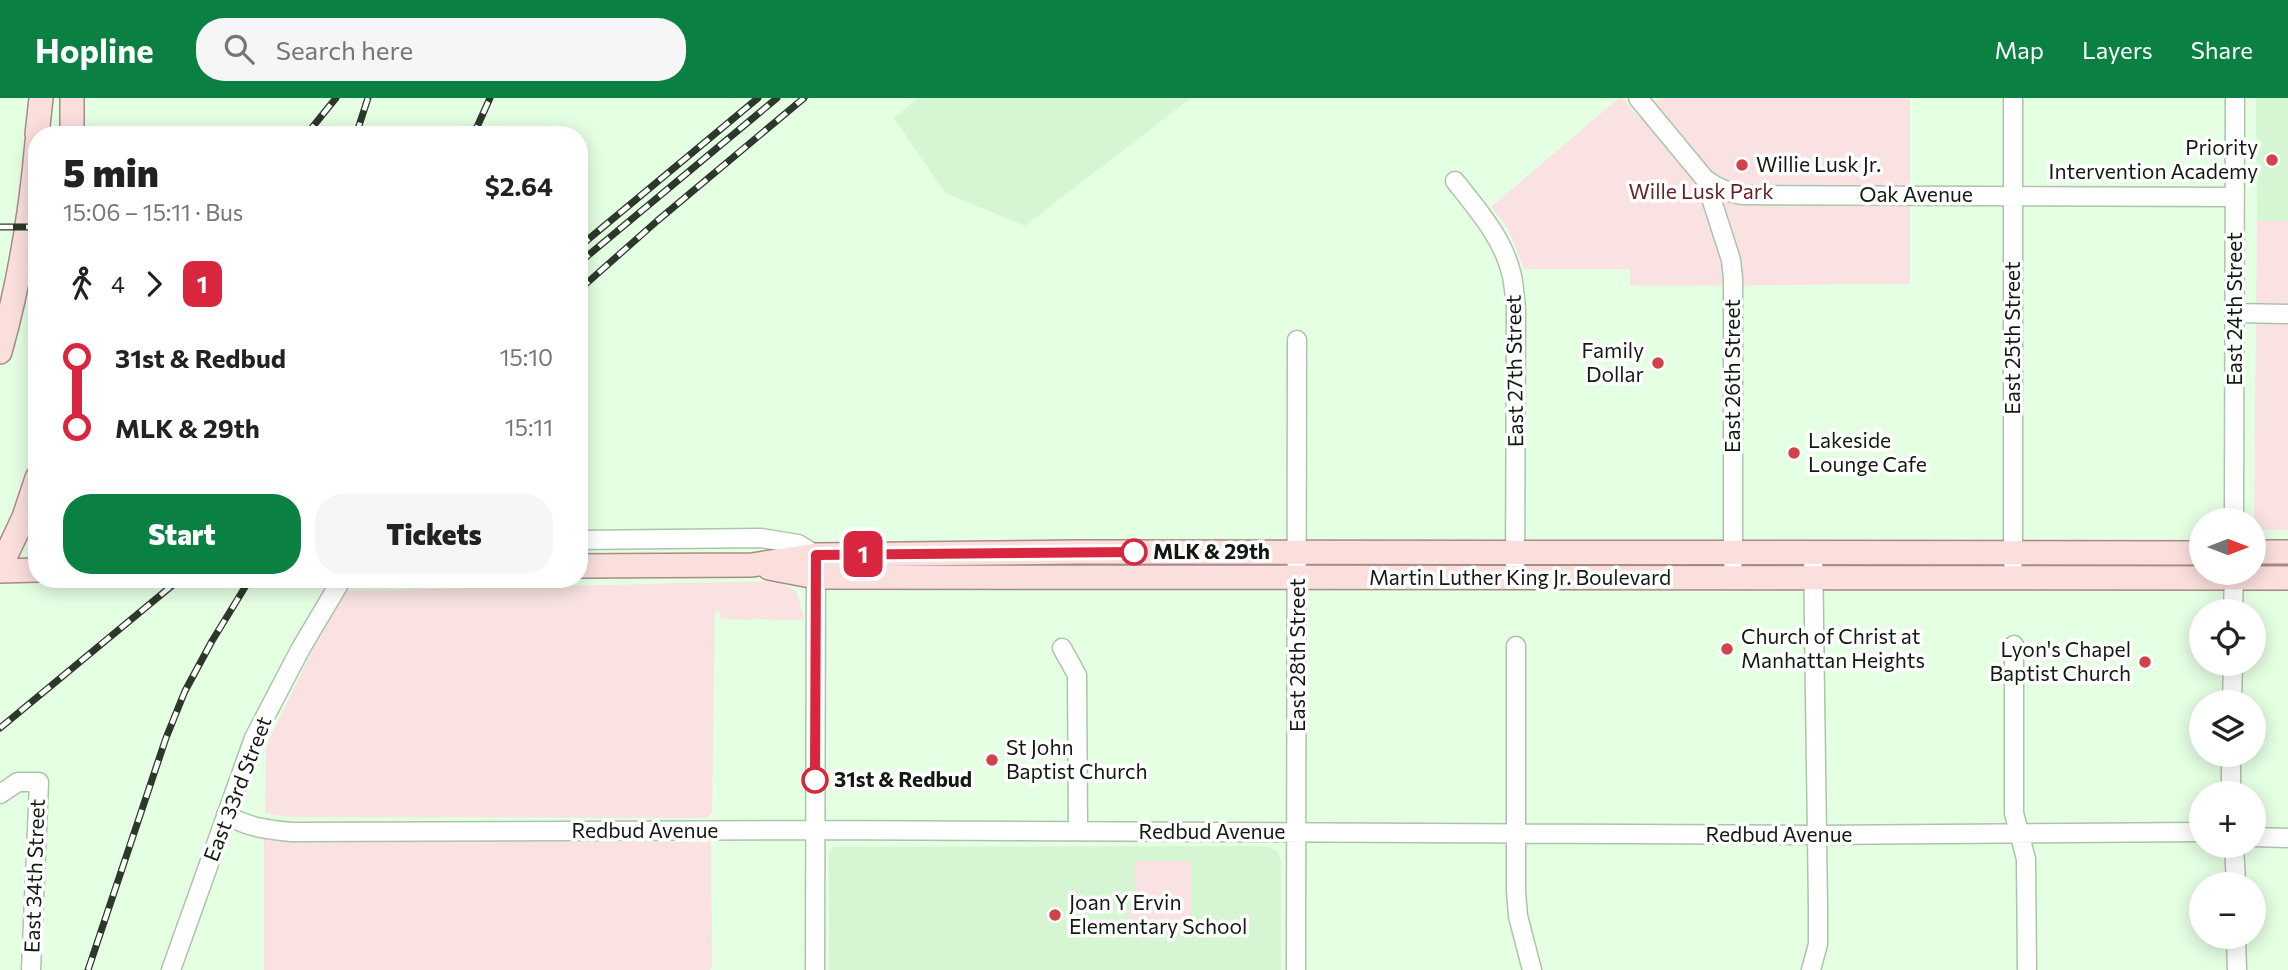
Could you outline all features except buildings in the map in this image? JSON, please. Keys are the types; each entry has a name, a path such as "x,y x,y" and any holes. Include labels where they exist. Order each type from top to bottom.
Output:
{"main road":[{"path":"38,126 41,98"},
{"path":"72,98 72,126"},
{"path":"0,352 11,314 28,211"},
{"path":"28,505 3,559 28,567"},
{"name":"Martin Luther King Jr. Boulevard","path":"816,566 1298,552 2189,553"},
{"path":"2266,552 2288,552"},
{"name":"Martin Luther King Jr. Boulevard","path":"588,566 816,566 1298,579 2189,576"},
{"name":"Martin Luther King Jr. Boulevard","path":"2266,577 2288,578"}],"street":[{"name":"Oak Avenue","path":"1638,98 1705,179 1730,193 2235,197"},
{"name":"East 25th Street","path":"2012,98 2013,578"},
{"name":"East 24th Street","path":"2234,508 2235,98"},
{"name":"East 26th Street","path":"1705,179 1731,260 1733,278 1733,578"},
{"name":"East 27th Street","path":"1455,181 1489,224 1512,274 1516,309 1516,578"},
{"path":"2235,313 2288,314"},
{"name":"East 28th Street","path":"1296,970 1297,340"},
{"path":"588,540 761,538 798,544 816,566 815,970"},
{"path":"1811,970 1818,944 1813,551"},
{"name":"East 33rd Street","path":"171,970 254,738 301,648 337,588"},
{"path":"2014,645 2014,813 2026,859 2027,970"},
{"path":"1516,646 1518,916 1532,970"},
{"path":"1062,648 1077,675 1078,831"},
{"name":"East 34th Street","path":"0,794 18,782 39,782 31,970"},
{"name":"Redbud Avenue","path":"226,815 243,824 264,830 292,832 1078,831 1816,835 2189,832"},
{"path":"2266,837 2288,838"},
{"path":"2236,949 2237,970"}],"shaded area":[{"path":"918,98 1191,98 1025,226 945,193 894,118"},
{"name":"Priority Intervention Academy","path":"2256,98 2288,98 2288,221 2257,221"},
{"name":"Joan Y Ervin Elementary School","path":"1266,846 1277,851 1281,861 1281,970 829,970 829,854 834,847"}],"green space":[{"name":"Wille Lusk Park","path":"1619,98 1623,98 1638,116 1659,98 1910,98 1910,284 1630,286 1630,269 1524,269 1507,227 1491,207"},
{"path":"2257,221 2288,221 2288,530 2266,530 2266,508 2254,508"},
{"path":"779,581 796,591 804,617 802,620 720,619 720,612 715,611 712,813 707,818 287,817 265,813 266,746 341,591 588,588 588,585"},
{"path":"264,839 280,842 711,842 712,966 710,970 264,970"},
{"path":"1135,861 1191,861 1191,930 1161,930 1148,940 1127,913 1135,898"}],"railway":[{"path":"313,126 336,98"},
{"path":"359,126 368,98"},
{"path":"477,126 490,98"},
{"path":"588,240 758,98"},
{"path":"588,256 777,98"},
{"path":"588,282 804,98"},
{"path":"0,227 28,227"},
{"path":"0,728 169,588"},
{"path":"88,970 166,738 185,691 244,588"}],"bus line":[{"name":"1","path":"815,780 816,555 1134,552"}],"place":[{"name":"Priority Intervention Academy","path":"2272,160"},
{"name":"Willie Lusk Jr.","path":"1742,165"},
{"name":"Family Dollar","path":"1658,363"},
{"name":"Lakeside Lounge Cafe","path":"1794,453"},
{"name":"MLK & 29th","path":"1134,552"},
{"name":"Church of Christ at Manhattan Heights","path":"1727,649"},
{"name":"Lyon's Chapel Baptist Church","path":"2145,662"},
{"name":"St John Baptist Church","path":"992,760"},
{"name":"31st & Redbud","path":"815,780"},
{"name":"Joan Y Ervin Elementary School","path":"1055,915"}]}
